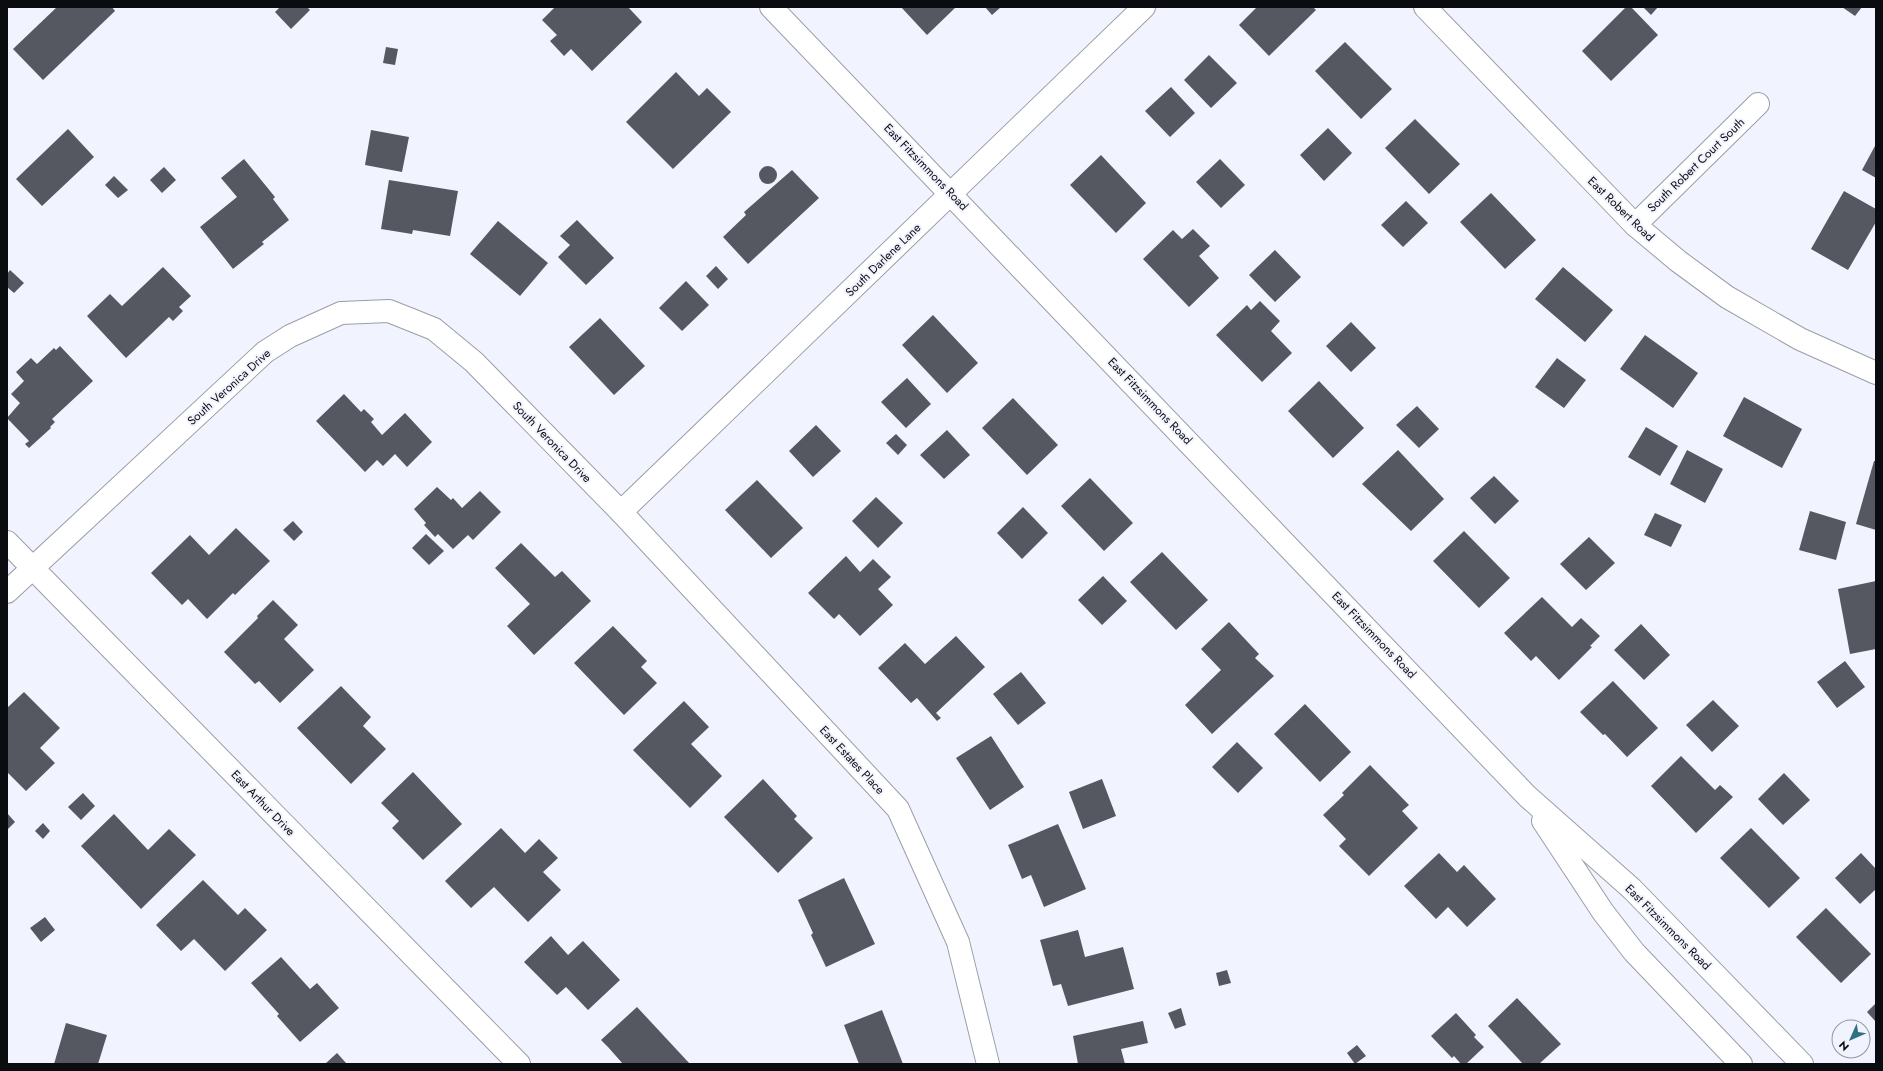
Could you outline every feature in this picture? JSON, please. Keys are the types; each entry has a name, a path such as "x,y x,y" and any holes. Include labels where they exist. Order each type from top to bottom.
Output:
{"street":[{"name":"East Fitzsimmons Road","path":"771,7 1528,796 1632,889 1802,1064"},
{"name":"South Darlene Lane","path":"621,512 1144,7"},
{"name":"East Robert Road","path":"1425,7 1634,225 1678,261 1727,297 1800,339 1876,373"},
{"name":"South Robert Court South","path":"1634,225 1758,104"},
{"name":"South Veronica Drive","path":"7,592 264,352 290,336 341,313 389,311 434,329 474,362 621,512"},
{"name":"East Estates Place","path":"621,512 898,809 958,942 988,1064"},
{"name":"East Arthur Drive","path":"7,542 519,1064"},
{"name":"East Fitzsimmons Road","path":"1528,796 1603,912 1634,952 1742,1064"}],"building":[{"path":"57,7 112,7 115,11 43,80 13,49"},
{"path":"280,7 307,7 310,10 291,29 275,12"},
{"path":"555,7 628,7 642,22 592,71 571,49 564,56 550,41 557,35 542,20"},
{"path":"901,7 956,7 927,35"},
{"path":"985,7 1001,7 992,15"},
{"path":"1257,7 1313,7 1316,10 1269,56 1239,25"},
{"path":"1626,7 1631,7 1658,35 1611,81 1582,51"},
{"path":"1643,7 1658,7 1651,15"},
{"path":"1842,7 1862,7 1855,16"},
{"path":"1345,42 1392,89 1361,119 1315,71"},
{"path":"386,47 398,49 395,65 383,63"},
{"path":"1209,55 1237,83 1211,108 1184,80"},
{"path":"676,72 699,96 707,88 731,112 673,169 626,122"},
{"path":"1171,87 1195,113 1170,137 1145,111"},
{"path":"1415,119 1460,164 1429,194 1385,148"},
{"path":"1328,128 1352,153 1324,181 1300,155"},
{"path":"68,129 94,157 42,206 16,179"},
{"path":"371,130 409,137 402,172 365,165"},
{"path":"1876,144 1876,178 1862,170"},
{"path":"1101,155 1146,203 1116,233 1070,185"},
{"path":"244,159 275,197 273,199 289,220 262,242 264,244 233,269 200,227 237,197 221,178"},
{"path":"1220,159 1245,185 1221,208 1196,182"},
{"path":"764,166 772,166 777,171 775,182 772,184 764,184 759,179 759,171"},
{"path":"164,167 176,180 162,193 150,180"},
{"path":"792,170 819,198 748,264 723,237 746,215 744,212"},
{"path":"114,176 128,190 118,198 105,185"},
{"path":"389,180 458,191 450,236 413,230 412,234 381,229"},
{"path":"1844,191 1876,209 1876,222 1848,270 1811,249"},
{"path":"1491,193 1536,240 1505,269 1460,222"},
{"path":"1406,201 1428,223 1403,247 1381,225"},
{"path":"577,220 614,258 586,285 558,257 570,245 560,236"},
{"path":"498,221 548,263 520,296 470,254"},
{"path":"1193,229 1210,246 1199,256 1219,278 1189,307 1143,259 1173,230 1182,239"},
{"path":"1275,250 1301,277 1275,302 1249,275"},
{"path":"716,266 728,279 718,289 706,276"},
{"path":"163,267 191,296 179,307 183,311 173,321 169,317 126,358 87,316 110,294 122,306"},
{"path":"1563,267 1613,310 1585,342 1535,299"},
{"path":"10,270 24,283 14,293 7,287 7,274"},
{"path":"686,281 709,305 682,331 659,308"},
{"path":"1260,301 1280,321 1271,331 1292,353 1262,382 1216,335 1247,305 1251,310"},
{"path":"933,315 978,363 947,393 902,345"},
{"path":"600,318 645,366 614,395 569,347"},
{"path":"1351,322 1376,348 1351,372 1326,346"},
{"path":"1645,335 1698,373 1673,408 1620,369"},
{"path":"60,346 93,381 52,419 55,422 50,427 51,428 29,448 25,444 29,441 7,418 20,403 11,394 24,381 16,372 31,358 37,364 54,348 56,350"},
{"path":"1557,358 1586,380 1564,408 1535,387"},
{"path":"907,378 931,404 906,428 881,402"},
{"path":"1319,381 1364,428 1333,458 1288,411"},
{"path":"344,394 361,412 364,409 374,419 371,422 382,435 405,413 432,442 407,467 395,454 383,466 377,460 365,472 316,421"},
{"path":"1744,397 1802,429 1782,468 1723,436"},
{"path":"1013,398 1058,445 1027,475 982,428"},
{"path":"1417,406 1439,429 1419,448 1396,425"},
{"path":"816,425 841,451 813,477 789,451"},
{"path":"1646,427 1678,446 1660,476 1628,457"},
{"path":"947,430 970,455 944,479 920,455"},
{"path":"896,434 907,445 898,455 886,443"},
{"path":"1398,450 1444,499 1411,531 1362,484"},
{"path":"1687,450 1723,469 1705,503 1670,484"},
{"path":"1874,461 1876,461 1876,530 1856,524"},
{"path":"1494,476 1519,501 1495,524 1470,498"},
{"path":"1090,478 1133,523 1104,551 1061,506"},
{"path":"757,480 803,528 771,558 725,510"},
{"path":"437,487 451,500 453,498 462,508 480,491 501,512 473,540 468,535 453,549 438,534 435,537 424,525 426,523 414,509"},
{"path":"876,497 903,523 878,548 852,521"},
{"path":"1023,507 1048,533 1022,559 997,533"},
{"path":"1810,511 1846,522 1836,560 1799,550"},
{"path":"1655,513 1682,525 1671,547 1644,535"},
{"path":"293,521 303,532 294,541 283,530"},
{"path":"236,528 270,561 235,595 233,593 207,619 188,599 182,605 151,573 190,535 209,555"},
{"path":"1464,531 1510,578 1479,608 1433,561"},
{"path":"426,534 444,551 429,565 412,548"},
{"path":"1589,537 1615,563 1586,590 1560,564"},
{"path":"521,543 555,577 562,571 591,601 534,655 507,626 530,604 495,568"},
{"path":"1162,552 1208,600 1176,630 1130,582"},
{"path":"846,556 860,572 873,559 891,577 878,589 893,605 860,636 839,614 834,619 808,593"},
{"path":"1103,576 1127,601 1102,625 1078,600"},
{"path":"1876,581 1876,649 1850,654 1838,589"},
{"path":"1542,597 1572,627 1581,618 1600,636 1590,646 1592,647 1559,680 1536,656 1531,661 1504,633"},
{"path":"273,600 298,625 284,639 314,670 280,703 259,681 255,684 224,652 258,618 257,616"},
{"path":"1229,622 1259,654 1255,658 1274,676 1212,734 1185,705 1221,670 1201,649"},
{"path":"1641,624 1670,655 1644,680 1614,650"},
{"path":"613,626 647,661 641,667 657,683 624,715 574,663"},
{"path":"956,636 985,667 936,713 941,718 937,721 917,698 911,703 878,668 905,643 925,664"},
{"path":"1845,661 1865,687 1837,708 1817,682"},
{"path":"1021,672 1046,703 1018,725 993,694"},
{"path":"1613,681 1658,728 1627,757 1605,734 1603,735 1580,712"},
{"path":"341,686 371,717 363,726 386,749 351,784 297,728"},
{"path":"24,692 60,728 40,748 55,763 26,791 7,772 7,708"},
{"path":"1713,700 1739,726 1712,752 1686,725"},
{"path":"684,701 709,727 691,744 722,776 690,808 633,750"},
{"path":"1305,704 1351,752 1320,782 1274,734"},
{"path":"991,736 1024,787 990,810 956,758"},
{"path":"1237,742 1263,768 1238,793 1212,767"},
{"path":"1681,756 1715,790 1720,785 1733,797 1696,833 1651,786"},
{"path":"1370,765 1409,805 1402,811 1418,828 1369,876 1339,846 1346,839 1323,815 1344,795 1342,793"},
{"path":"413,772 462,824 423,860 392,828 399,821 381,803"},
{"path":"1784,773 1810,800 1783,825 1758,799"},
{"path":"763,779 797,816 794,819 813,838 778,873 724,817"},
{"path":"1102,779 1116,816 1083,829 1069,792"},
{"path":"83,793 95,806 81,820 68,807"},
{"path":"7,813 15,822 7,830"},
{"path":"114,814 148,850 169,829 196,855 141,909 81,846"},
{"path":"43,823 50,831 43,839 35,831"},
{"path":"1058,824 1086,889 1044,907 1031,875 1022,879 1008,845"},
{"path":"501,828 525,853 539,839 558,858 543,872 561,890 528,922 494,887 471,908 445,881"},
{"path":"1751,828 1800,878 1769,908 1720,858"},
{"path":"1439,853 1457,872 1464,865 1496,899 1467,927 1448,907 1436,919 1404,886"},
{"path":"1861,853 1876,869 1876,889 1860,904 1835,878"},
{"path":"844,878 875,944 826,967 811,935 813,933 798,900"},
{"path":"203,880 238,915 245,908 267,930 225,971 194,939 181,951 156,925"},
{"path":"1826,908 1871,954 1841,983 1796,937"},
{"path":"45,917 55,930 41,942 30,928"},
{"path":"1078,930 1085,957 1123,947 1134,989 1068,1006 1061,984 1053,986 1040,940"},
{"path":"551,936 568,955 583,941 620,980 588,1010 566,987 557,995 524,962"},
{"path":"281,957 310,989 317,983 339,1008 300,1042 277,1016 279,1014 251,983"},
{"path":"1227,970 1231,983 1219,986 1216,973"},
{"path":"1517,998 1561,1044 1539,1064 1523,1064 1488,1026"},
{"path":"1876,1003 1876,1022 1867,1012"},
{"path":"637,1007 690,1064 623,1064 601,1040"},
{"path":"1181,1008 1186,1025 1175,1029 1168,1013"},
{"path":"882,1010 903,1064 859,1064 844,1025"},
{"path":"1456,1013 1476,1035 1474,1037 1484,1047 1466,1064 1461,1064 1454,1056 1452,1058 1431,1036"},
{"path":"1143,1021 1148,1043 1121,1049 1125,1064 1078,1064 1073,1036"},
{"path":"66,1023 107,1035 98,1064 54,1064"},
{"path":"1357,1045 1366,1056 1355,1064 1347,1053"},
{"path":"337,1053 347,1064 325,1064"}]}
